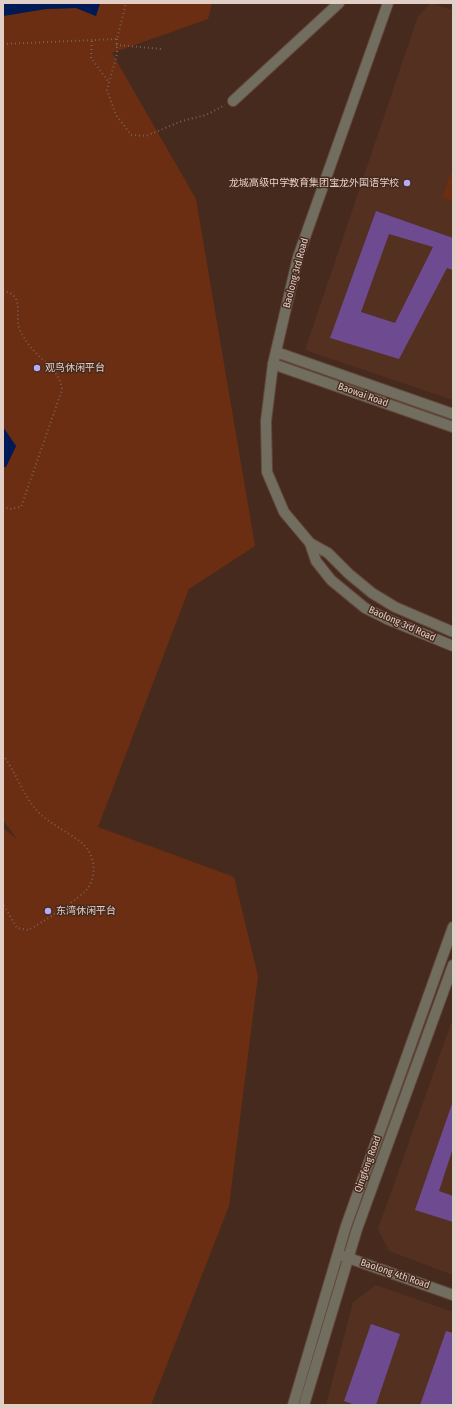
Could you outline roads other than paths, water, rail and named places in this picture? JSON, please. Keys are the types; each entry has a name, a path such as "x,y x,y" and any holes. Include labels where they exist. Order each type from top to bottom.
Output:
{"street":[{"path":"233,101 339,3"},
{"name":"Baolong 3rd Road","path":"388,3 298,257 273,364 266,421 268,472 284,512 310,543 316,561 331,580 365,608 387,619 453,646"},
{"name":"Baowai Road","path":"276,352 453,414"},
{"name":"Baowai Road","path":"273,364 453,426"},
{"name":"Baolong 3rd Road","path":"310,543 328,552 349,574 378,597 396,607 453,632"},
{"name":"Qingfeng Road","path":"293,1405 337,1254 453,927"},
{"name":"Qingfeng Road","path":"304,1405 348,1258 453,965"},
{"name":"Baolong 4th Road","path":"337,1254 453,1294"}],"place":[{"name":"龙城高级中学教育集团宝龙外国语学校","path":"407,183"},
{"name":"观鸟休闲平台","path":"37,368"},
{"name":"东湾休闲平台","path":"48,911"}]}
